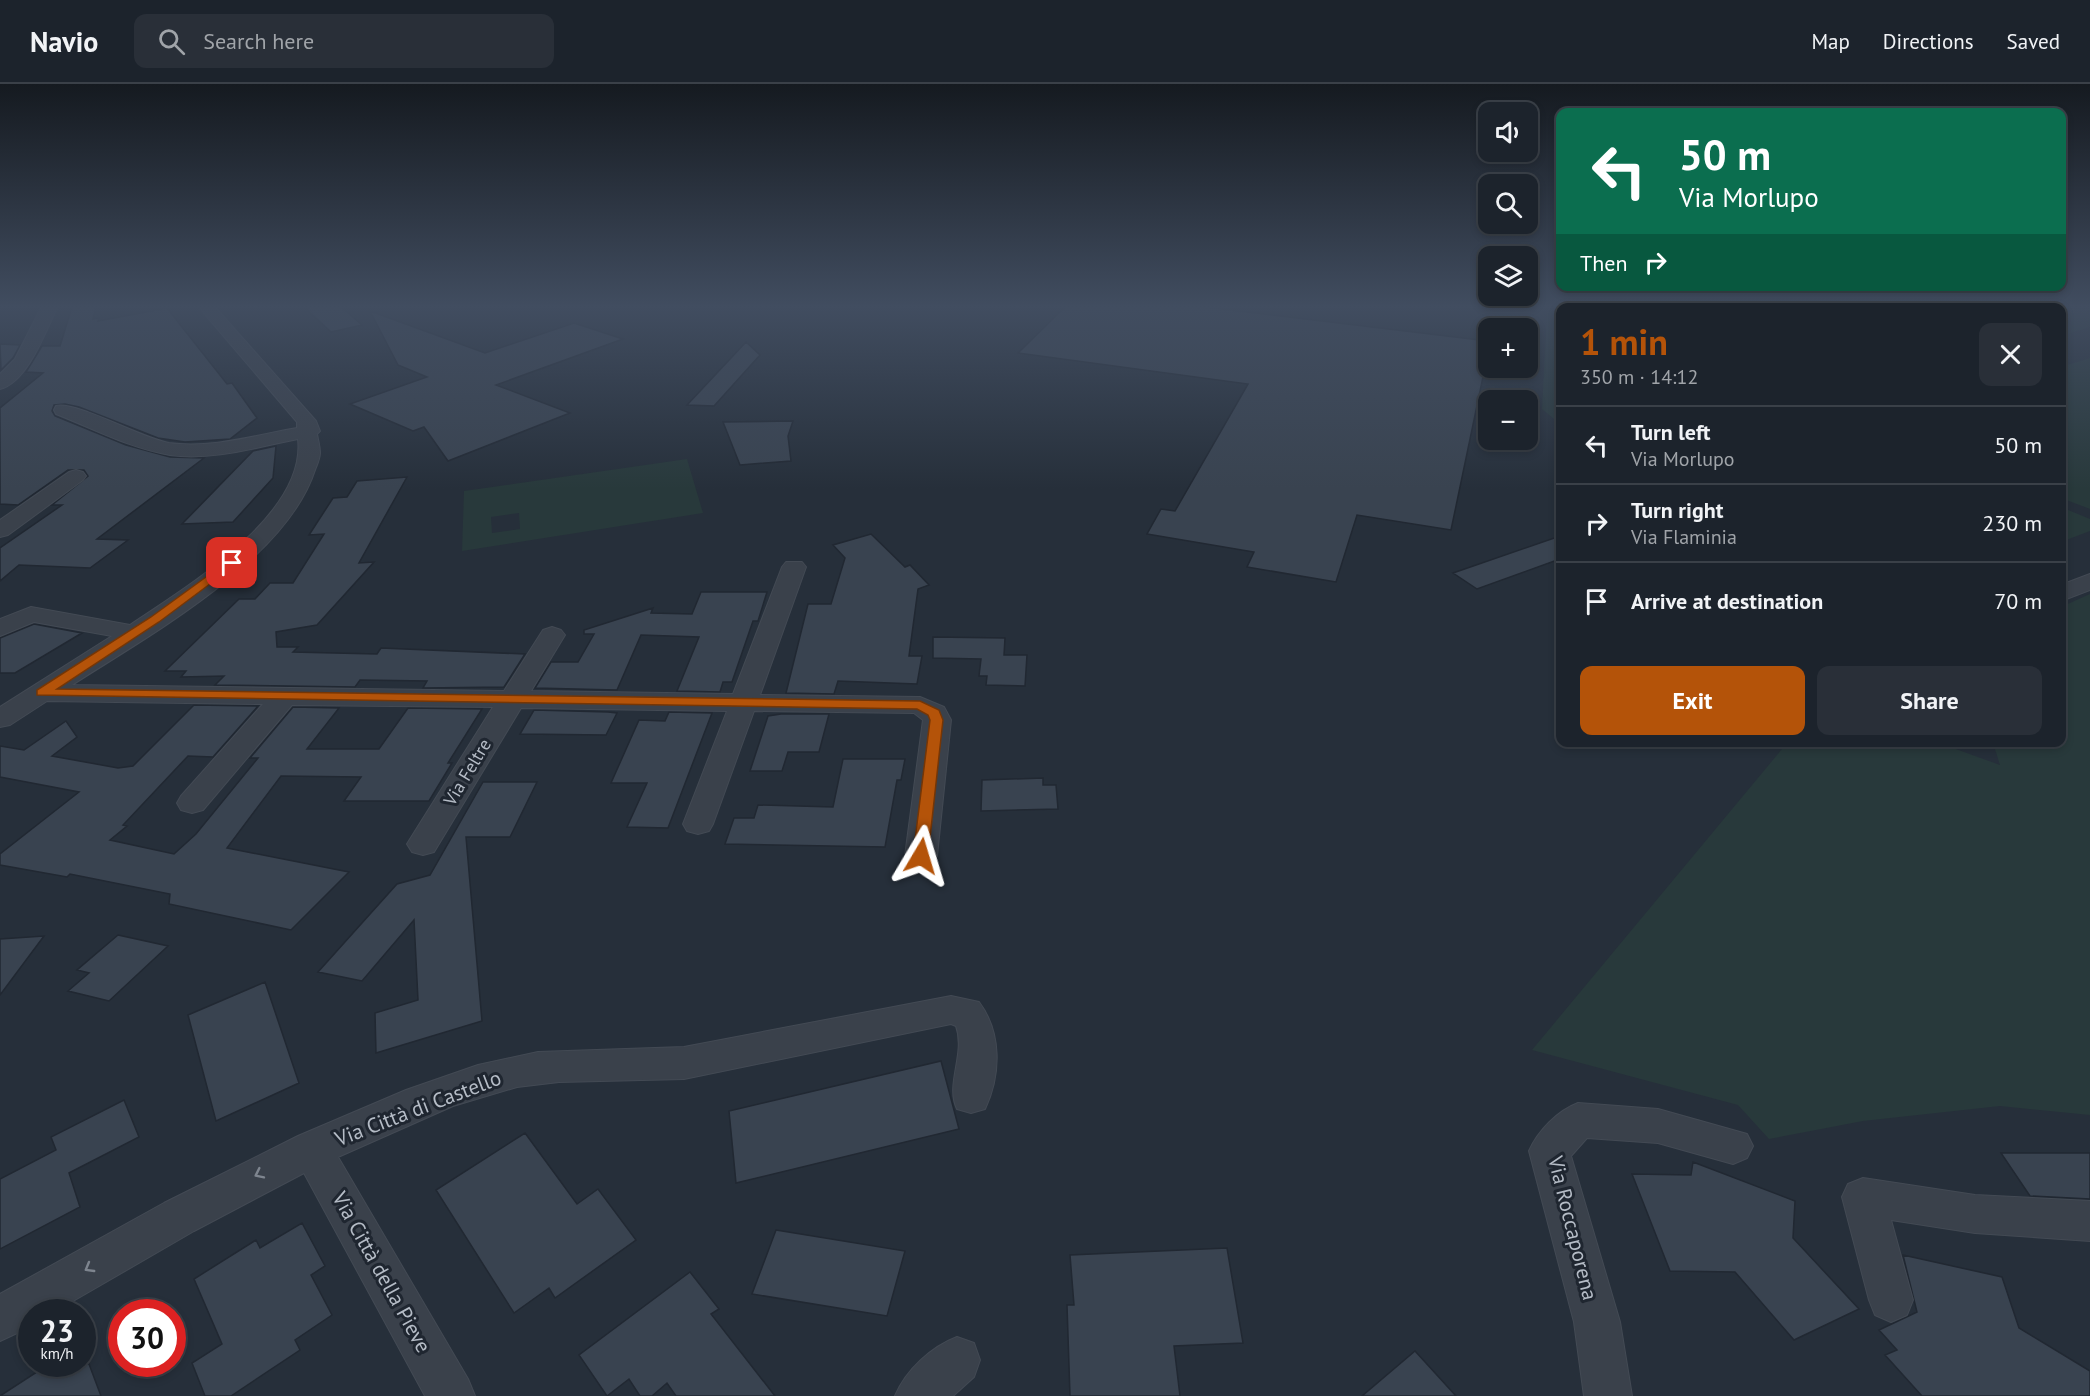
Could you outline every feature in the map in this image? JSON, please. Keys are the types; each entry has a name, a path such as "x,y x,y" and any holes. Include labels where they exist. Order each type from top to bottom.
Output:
{"street":[{"path":"0,384 16,367"},
{"path":"0,719 135,633 219,574 274,522 295,496 308,466 311,451 310,431 297,409 260,367"},
{"path":"63,410 151,444 172,449 205,448 310,431"},
{"path":"0,530 76,476"},
{"path":"699,824 794,567"},
{"path":"2066,592 2090,581"},
{"path":"0,628 31,614 135,633"},
{"name":"Via Feltre","path":"423,844 552,635"},
{"path":"42,693 745,704 909,704 928,708 936,720 921,856"},
{"path":"192,803 283,698"},
{"name":"Via Città di Castello","path":"0,1319 243,1182 312,1149 451,1090 514,1071 546,1066 649,1068 684,1064 951,1010 966,1012 976,1030 977,1062 971,1097"},
{"name":"Via Roccaporena","path":"1608,1396 1597,1322 1549,1151 1578,1120 1658,1126 1733,1146"},
{"name":"Via Città della Pieve","path":"312,1149 451,1396"},
{"path":"1891,1300 1863,1197 1975,1214 2090,1221"},
{"path":"920,1396 957,1360"}],"shaded area":[{"path":"1544,367 1556,367 1556,421 1542,409"},
{"path":"2066,367 2090,367 2090,509 2066,500"},
{"path":"687,459 703,513 462,551 464,491","holes":["519,513 520,529 492,533 491,517"]},
{"path":"2066,509 2090,519 2090,531 2066,540"},
{"path":"2090,594 2090,1115 2000,1106 1863,1121 1769,1139 1738,1105 1532,1050 1784,747 1950,747 2000,765 1994,747 2066,747 2066,605"}],"building":[{"path":"29,367 214,367 227,384 232,383 257,418 230,439 185,442 158,438 79,407 65,404 54,405 52,411 55,416 126,445 170,457 204,458 97,539 128,540 90,568 19,565 0,581 0,548 62,505 52,505 88,476 84,470 68,470 18,505 0,504 0,408 43,373 26,372"},
{"path":"403,367 545,367 496,385 570,413 448,461 424,427 413,431 350,404 427,377"},
{"path":"722,367 749,367 714,406 687,405"},
{"path":"1124,367 1478,367 1478,378 1483,378 1480,390 1478,390 1478,401 1451,530 1357,515 1336,582 1247,567 1254,552 1147,534 1161,509 1175,511 1248,384"},
{"path":"793,421 788,436 791,461 740,465 723,422"},
{"path":"276,446 273,478 233,522 182,524 253,451"},
{"path":"407,477 359,563 374,562 317,625 276,632 277,647 298,647 293,652 377,654 381,648 525,654 504,687 423,688 427,681 360,680 355,687 215,685 224,676 181,677 186,671 165,671 239,599 255,599 270,583 293,583 324,534 309,535 333,498 347,497 357,481"},
{"path":"871,534 905,567 910,565 929,585 918,589 909,656 922,656 917,684 838,681 834,694 786,693 808,604 831,604 845,558 833,545"},
{"path":"1556,537 1556,560 1477,589 1453,573"},
{"path":"701,592 767,592 758,621 753,621 732,682 723,682 720,692 677,691 699,637 641,635 617,690 535,688 551,662 578,662 594,634 584,634 584,630 653,608 651,613 692,614"},
{"path":"34,624 82,633 15,673 0,673 0,638"},
{"path":"933,637 1005,638 1004,655 1027,655 1025,686 986,685 987,676 979,676 981,659 933,658"},
{"path":"194,705 258,706 213,757 188,756 123,825 127,826 110,840 174,854 196,834 258,758 250,758 293,707 339,708 307,749 379,749 408,708 482,709 448,763 452,763 429,801 344,801 361,777 281,776 227,848 349,872 291,930 169,904 170,894 70,874 67,877 0,865 0,854 79,792 0,777 0,746 24,750 66,721 77,737 52,756 118,768 133,766"},
{"path":"534,710 617,713 606,735 520,734"},
{"path":"669,712 712,713 668,828 627,827 647,783 611,783 639,720 665,721"},
{"path":"829,714 819,752 788,752 782,771 750,771 768,716"},
{"path":"843,759 905,759 901,780 897,780 885,847 725,844 734,818 754,818 758,805 833,807"},
{"path":"1043,778 1043,785 1056,785 1058,809 981,811 982,780"},
{"path":"483,782 537,782 510,837 466,837 482,1021 376,1053 375,1013 418,1000 414,920 362,981 318,972 397,884 430,875"},
{"path":"118,935 168,946 109,1001 68,991 89,973 77,970"},
{"path":"44,936 0,995 0,939"},
{"path":"265,982 299,1083 216,1121 188,1015"},
{"path":"941,1061 959,1129 736,1183 729,1111"},
{"path":"124,1100 139,1137 69,1173 80,1207 0,1249 0,1179 56,1150 51,1137"},
{"path":"525,1133 577,1204 598,1189 636,1240 555,1298 549,1288 514,1313 436,1190"},
{"path":"2001,1153 2090,1153 2090,1199 2030,1196"},
{"path":"1693,1162 1795,1201 1793,1238 1859,1309 1794,1340 1735,1272 1670,1271 1632,1174 1691,1175"},
{"path":"302,1223 325,1266 311,1275 332,1315 295,1340 300,1350 231,1396 205,1396 192,1363 222,1344 194,1279 256,1240 260,1248"},
{"path":"776,1230 905,1251 887,1316 752,1294"},
{"path":"1227,1248 1243,1343 1174,1346 1180,1396 1070,1396 1067,1305 1074,1305 1070,1255"},
{"path":"1903,1255 2002,1277 2019,1328 2090,1371 2090,1396 1922,1396 1885,1355 1897,1350 1879,1330 1917,1312"},
{"path":"690,1272 719,1309 711,1314 775,1396 676,1396 667,1383 652,1396 640,1396 629,1379 607,1396 579,1355"},
{"path":"1415,1351 1456,1396 1362,1396"},
{"path":"29,1377 94,1377 101,1396 0,1396"}],"route":[{"path":"232,563 155,620 42,693 920,705 934,713 936,720 921,856"}]}
